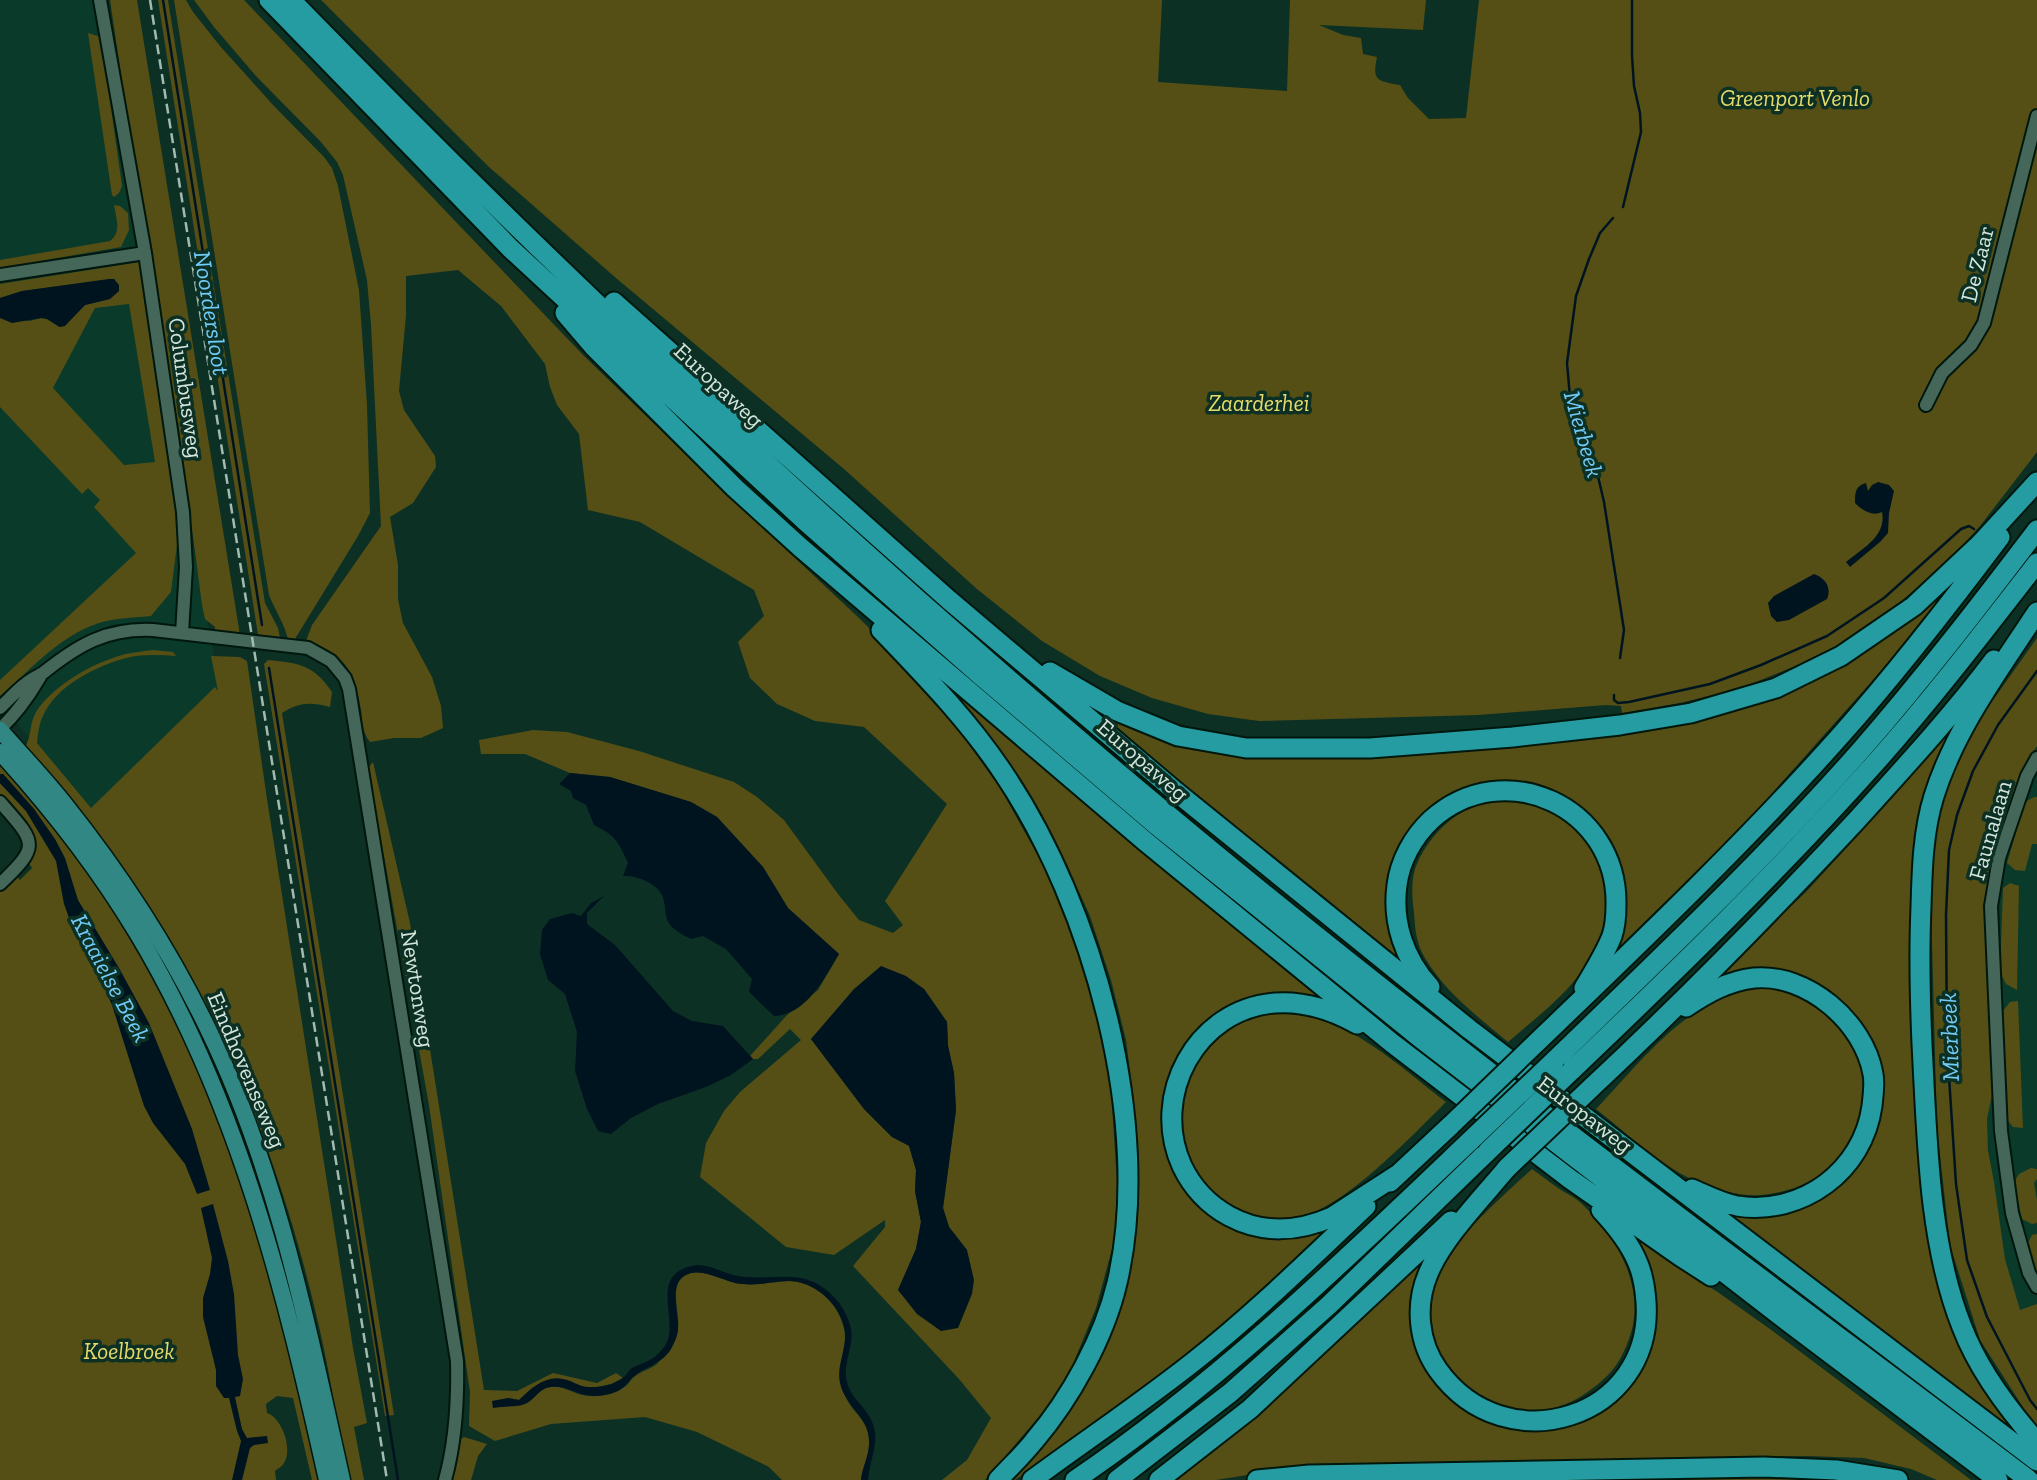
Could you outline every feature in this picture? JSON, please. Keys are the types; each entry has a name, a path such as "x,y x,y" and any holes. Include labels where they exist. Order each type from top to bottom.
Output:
{"highway":[{"name":"Europaweg","path":"269,0 510,248 815,529 979,674 1156,824 1419,1037 1998,1480"},
{"name":"Europaweg","path":"291,0 400,112 694,397 887,572 1167,813 1543,1113 2029,1480"},
{"path":"400,112 949,600 1175,791 1469,1029 2037,1461"},
{"path":"510,248 594,347 735,488 800,547 1146,842 1392,1042 1570,1179 1680,1256 1795,1327"},
{"path":"949,600 1059,679 1117,711 1178,736 1246,748 1370,748 1526,736 1691,713 1776,688 1830,662 1914,606 1980,544 2037,482"},
{"path":"1032,1480 1117,1420 1222,1338 1451,1125 1666,918 1755,828 1841,734 1935,623 2037,488"},
{"path":"1117,1480 1230,1393 1310,1322 1487,1152 1563,1065 1860,750 1954,639 2037,530"},
{"path":"800,547 945,696 1005,775 1030,818 1068,897 1086,944 1108,1019 1126,1130 1128,1195 1116,1284 1097,1339 1077,1380 1035,1441 998,1480"},
{"path":"1075,1480 1157,1420 1270,1328 1471,1140 1563,1065 1763,883 1877,761 1967,654 2037,563"},
{"path":"1159,1480 1250,1409 1657,1026 1800,881 1898,775 1990,665 2037,603"},
{"path":"2037,612 1955,743 1933,798 1922,861 1919,978 1926,1131 1940,1247 1948,1287 1962,1328 1979,1363 1995,1389 2037,1441"},
{"path":"1469,1029 1424,981 1413,965 1403,944 1394,904 1398,877 1407,851 1423,828 1443,809 1462,799 1496,790 1526,792 1562,806 1593,834 1612,867 1616,889 1616,915 1612,935 1599,963 1570,1010"},
{"path":"1642,1161 1708,1197 1736,1206 1764,1206 1789,1202 1809,1195 1829,1183 1846,1166 1860,1145 1870,1122 1873,1096 1873,1074 1862,1044 1848,1022 1830,1004 1807,988 1785,981 1756,978 1730,982 1657,1026"},
{"path":"1392,1042 1342,1016 1303,1004 1272,1003 1237,1013 1203,1037 1185,1062 1175,1088 1171,1116 1174,1144 1185,1170 1202,1195 1224,1213 1265,1229 1292,1229 1320,1222 1400,1173"},
{"path":"1507,1168 1433,1261 1422,1294 1420,1322 1423,1339 1435,1367 1462,1397 1491,1414 1520,1421 1561,1418 1591,1406 1625,1375 1636,1356 1644,1333 1645,1291 1631,1248 1612,1222 1570,1179"},
{"path":"1257,1480 1310,1475 1764,1467 1836,1469 1898,1480"}],"main road":[{"name":"Eindhovenseweg","path":"0,730 63,802 114,870 167,953 208,1029 248,1124 279,1220 342,1480"},
{"name":"Eindhovenseweg","path":"0,752 61,823 118,903 153,961 198,1049 236,1142 263,1225 327,1480"}],"street":[{"name":"Columbusweg","path":"100,0 145,253 183,512 186,567 182,633"},
{"name":"De Zaar","path":"1926,405 1942,373 1971,345 1984,323 2037,116"},
{"path":"0,275 145,253"},
{"path":"0,708 26,683 67,653 93,640 133,630 182,633"},
{"name":"Newtonweg","path":"182,633 309,648 331,661 345,678 349,690 457,1361 456,1429 453,1454 445,1480"},
{"path":"0,730 33,689 41,674"},
{"name":"Faunalaan","path":"2037,758 2027,776 2000,858 1991,906 2001,1131 2012,1213 2029,1273 2037,1287"},
{"path":"0,802 22,828 29,842 28,853 21,864 0,884"}],"shaded area":[{"path":"0,0 99,0 139,260 221,692 91,811 0,703"},
{"path":"2037,675 2037,1344 2011,1320 1952,868"}],"green space":[{"path":"110,0 137,0 240,635 215,631 215,627 205,619 202,605 178,422 163,359"},
{"path":"158,0 168,0 265,603 278,628 280,638 258,635"},
{"path":"174,0 186,0 220,46 332,168 359,290 367,405 370,513 295,639 288,639 269,595"},
{"path":"194,0 244,0 584,356 908,667 1000,788 1051,879 1094,994 1111,1089 1117,1183 1115,1238 1096,1308 1073,1364 1054,1399 985,1480 942,1480 967,1460 991,1418 959,1379 853,1266 885,1227 885,1220 834,1255 786,1247 700,1177 706,1143 724,1111 740,1092 801,1040 790,1029 758,1059 750,1056 787,1015 818,990 839,954 788,908 763,867 717,817 691,802 610,777 570,773 525,754 481,754 479,740 533,730 567,732 639,751 734,782 784,820 859,920 893,933 903,925 885,901 947,804 864,727 815,721 777,704 750,678 738,642 764,616 754,590 640,522 588,510 579,434 557,405 545,364 501,306 458,270 406,276 406,315 399,391 404,410 435,456 436,467 413,503 390,517 403,623 432,677 441,706 443,728 421,738 394,738 370,742 364,731 359,697 346,666 330,651 306,641 312,625 381,526 367,280 343,175 337,162 214,27","holes":["924,989 947,1022 956,1110 943,1208 949,1227 967,1250 898,1290 916,1249 921,1222 915,1191 916,1170 909,1145 892,1137 864,1109 811,1039 824,1026"]},
{"name":"Zaarderhei","path":"321,0 1162,0 1158,82 1287,91 1290,0 1426,0 1423,30 1319,25 1343,35 1361,38 1363,54 1377,57 1375,71 1378,78 1400,85 1408,98 1429,119 1466,118 1479,0 2037,0 2037,452 1980,526 1949,560 1878,621 1798,665 1741,688 1680,703 1622,713 1621,706 1606,705 1478,715 1259,721 1208,714 1152,698 1100,676 1042,641 977,589 844,469 616,278 489,167"},
{"path":"88,33 101,37 122,186 114,197 112,195"},
{"path":"114,205 120,206 128,213 129,230 121,247 0,268 0,260 110,241 117,229"},
{"path":"139,262 178,537 171,592 151,616 105,621 78,632 54,648 0,696 0,680 136,553 94,507 100,500 88,488 82,494 0,407 0,318 30,321 41,318 59,327 85,305 110,299 115,279 22,291 0,298 0,284","holes":["129,304 155,462 124,465 53,388 95,308"]},
{"path":"1976,552 1881,671 1741,828 1603,963 1620,899 1567,805 1451,797 1394,865 1414,972 1077,700 1173,741 1504,744 1802,684"},
{"path":"2037,638 2037,746 2029,758 1998,846 1988,910 1993,1090 1987,1119 1988,1150 2005,1259 2020,1310 2037,1304 2037,1429 1980,1340 1950,1245 1937,1128 1930,869 1946,784 1971,731"},
{"path":"153,650 173,652 176,656 145,655 126,658 90,672 57,695 43,716 37,743 91,808 215,687 218,691 211,656 240,657 247,661 353,1348 367,1423 354,1427 364,1480 347,1480 327,1365 296,1236 258,1125 212,1018 140,893 93,829 25,747 36,712 64,684 89,668 114,657"},
{"path":"268,660 305,667 319,676 332,692 330,707 305,704 282,713 394,1415 385,1416 264,664"},
{"path":"949,684 1330,1001 1287,993 1248,997 1230,1004 1197,1029 1183,1047 1170,1072 1164,1100 1165,1119 1169,1130 1217,1213 1325,1230 1237,1313 1155,1381 1015,1480 1005,1480 1083,1377 1134,1181 1136,1131 1126,1040 1111,980 1090,916 1067,865 1010,764"},
{"path":"1956,721 1946,743 1916,845 1911,892 1912,951 1937,1269 2037,1452 1713,1202 1732,1209 1832,1185 1881,1074 1806,985 1706,990 1806,892 1885,806"},
{"path":"373,762 410,923 484,1390 517,1391 553,1373 597,1383 616,1373 623,1378 597,1387 581,1387 569,1381 533,1387 519,1400 508,1398 508,1405 522,1404 545,1388 551,1387 587,1396 599,1396 622,1388 659,1362 677,1332 677,1284 688,1273 701,1273 745,1284 798,1282 824,1295 841,1319 845,1341 841,1371 846,1397 864,1423 869,1436 869,1448 861,1480 782,1480 769,1467 697,1432 645,1417 551,1424 495,1441 469,1426 470,1392 429,1105 368,768"},
{"name":"Koelbroek","path":"5,763 69,840 149,963 219,1111 276,1291 318,1480 312,1480 293,1398 277,1396 266,1404 267,1413 277,1421 287,1442 286,1457 275,1471 276,1480 0,1480 0,891 16,875 20,880 32,868 27,860 19,816 0,796 0,783 26,811 50,850 57,844 34,809 3,774 0,774 0,767"},
{"path":"2037,797 2037,844 2032,844 2025,871 2015,870 2007,863 2025,802"},
{"path":"1509,800 1540,806 1564,819 1582,835 1596,855 1603,877 1606,901 1603,925 1595,949 1582,971 1556,1000 1508,1042 1452,993 1433,971 1416,936 1412,890 1415,869 1420,858 1426,846 1443,826 1475,806"},
{"path":"2010,883 2019,886 2017,990 2006,984 2000,972 2003,888"},
{"path":"1756,988 1782,990 1798,995 1834,1017 1860,1062 1864,1087 1858,1127 1840,1158 1828,1170 1797,1187 1762,1195 1722,1190 1686,1176 1646,1150 1596,1109 1667,1034 1688,1018 1709,1004"},
{"path":"2018,1001 2023,1128 2013,1127 2004,1110 2003,1011 2010,1002"},
{"path":"1280,1013 1316,1018 1344,1029 1390,1058 1446,1102 1380,1166 1341,1197 1306,1215 1284,1219 1263,1218 1243,1212 1210,1189 1187,1154 1181,1133 1180,1115 1187,1080 1206,1049 1219,1036 1249,1018"},
{"path":"2031,1168 2037,1169 2034,1183 2037,1223 2032,1224 2022,1219 2014,1182 2019,1174"},
{"path":"1532,1169 1575,1198 1597,1219 1626,1267 1634,1302 1634,1321 1629,1339 1612,1371 1576,1399 1558,1407 1538,1410 1512,1408 1488,1400 1467,1387 1450,1370 1437,1349 1430,1326 1429,1301 1436,1275 1453,1248 1479,1219"},
{"path":"2037,1234 2037,1277 2026,1247 2032,1235"},
{"path":"1634,1237 1770,1329 1971,1480 1937,1480 1911,1469 1864,1458 1808,1456 1302,1466 1216,1480 1174,1480 1308,1367 1435,1249 1417,1297 1456,1397 1569,1423 1647,1346"},
{"path":"464,1437 487,1444 478,1456 471,1480 452,1480 461,1439"},
{"path":"1650,1475 1836,1480 1449,1480"}],"water":[{"path":"114,279 119,285 119,291 110,299 85,305 65,326 60,327 41,318 12,323 0,318 0,298 22,291"},
{"path":"1878,482 1889,485 1894,491 1888,533 1850,567 1846,562 1872,541 1883,521 1882,512 1871,513 1855,503 1856,490 1866,483 1868,491"},
{"path":"1814,574 1826,584 1829,591 1827,599 1789,620 1777,622 1771,616 1768,603 1774,596"},
{"path":"570,773 610,777 691,802 717,817 763,867 788,908 839,954 805,1003 785,1014 774,1016 749,992 752,979 726,949 703,936 691,939 674,929 667,920 659,891 645,881 623,876 628,863 619,844 607,832 594,825 586,805 573,798 571,791 559,784"},
{"name":"Kraaielse Beek","path":"0,774 3,774 34,809 55,839 65,858 78,900 149,1023 192,1129 210,1190 197,1194 185,1164 153,1123 144,1106 112,1005 89,953 76,937 64,904 56,861 26,811 0,783"},
{"path":"604,896 587,913 587,924 615,945 673,1011 692,1021 723,1026 753,1059 731,1075 658,1104 631,1118 611,1134 598,1131 587,1109 575,1071 577,1032 565,994 548,980 540,954 542,930 550,919 572,913 581,916 591,903"},
{"path":"881,966 906,976 924,989 947,1022 956,1110 943,1208 949,1227 967,1250 974,1280 972,1294 958,1328 941,1331 917,1314 898,1290 916,1249 921,1222 915,1191 916,1170 909,1146 892,1137 864,1109 811,1039 854,989"},
{"path":"213,1204 234,1294 238,1355 243,1379 240,1396 235,1397 242,1429 247,1438 267,1436 268,1443 250,1448 242,1480 232,1480 241,1441 229,1398 224,1398 216,1386 216,1370 203,1317 203,1298 212,1258 201,1208"},
{"path":"697,1265 738,1276 789,1277 812,1281 837,1300 851,1329 846,1369 848,1387 867,1413 875,1430 875,1446 868,1480 861,1480 869,1448 869,1435 847,1399 839,1377 845,1338 843,1321 826,1297 800,1282 748,1284 735,1283 700,1272 686,1275 677,1285 678,1331 671,1349 663,1358 638,1373 620,1389 592,1396 561,1387 551,1387 525,1404 493,1408 492,1401 508,1398 519,1400 536,1385 548,1379 562,1379 588,1387 611,1384 625,1376 632,1368 656,1356 668,1339 670,1329 667,1295 673,1276 682,1269"}],"waterway":[{"name":"Noordersloot","path":"163,0 262,625"},
{"name":"Mierbeek","path":"1623,207 1641,132 1634,86 1632,0"},
{"name":"Mierbeek","path":"1613,218 1600,233 1576,296 1567,363 1570,397 1597,472 1604,502 1624,630 1620,658"},
{"name":"Mierbeek","path":"1614,695 1614,700 1618,703 1629,702 1710,684 1827,636 1884,598 1961,529 1969,526 1974,529"},
{"path":"269,668 398,1480"},
{"name":"Mierbeek","path":"2037,671 1998,725 1973,771 1957,815 1949,850 1946,915 1947,1046 1956,1184 1967,1260 1987,1317 2037,1409"}],"railway":[{"path":"150,0 387,1480"}],"park label":[{"name":"Greenport Venlo","path":"1795,98"}]}
